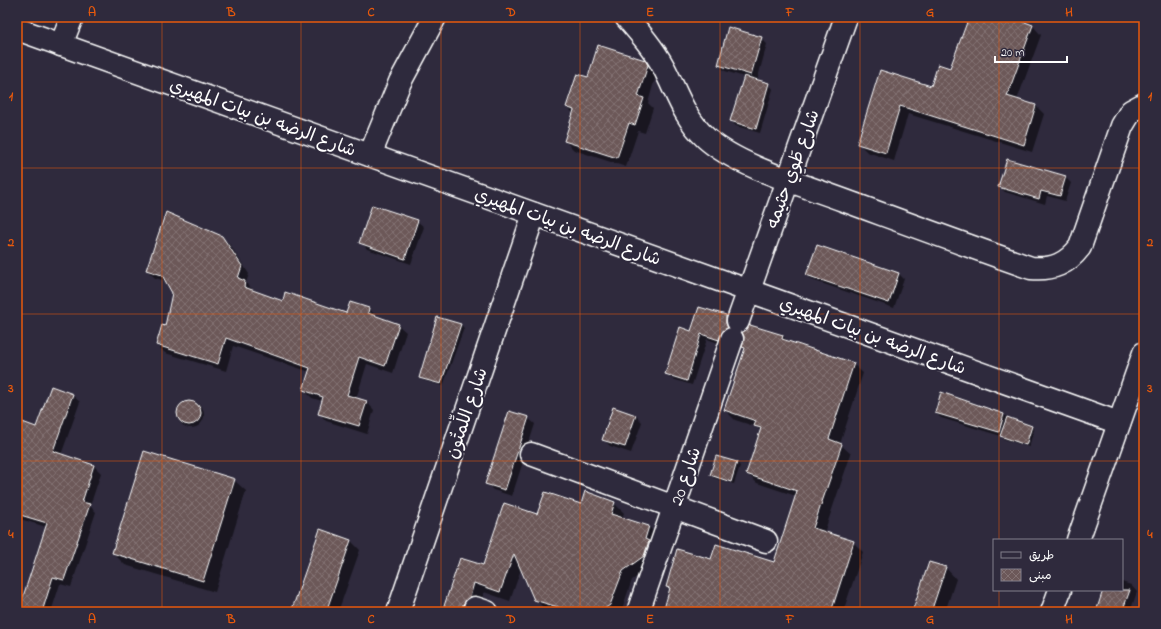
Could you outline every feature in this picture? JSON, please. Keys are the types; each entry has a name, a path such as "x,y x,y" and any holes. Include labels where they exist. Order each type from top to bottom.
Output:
{"street":[{"path":"62,45 72,17"},
{"path":"626,17 652,49 664,68 681,106 691,122 704,137 727,153 788,180 1031,268 1054,268 1073,256 1080,247 1122,126 1130,112 1144,104"},
{"name":"شارع طَوِي حثيمه","path":"735,330 846,17"},
{"path":"370,155 400,82 430,19"},
{"name":"شارع الرضه بن بيات المهيري","path":"17,29 1119,423"},
{"name":"شارع اللِّمتُون","path":"398,612 534,214"},
{"name":"شارع 20","path":"638,612 735,330"},
{"path":"1078,539 1144,354"},
{"path":"531,454 766,541"},
{"path":"1052,612 1060,591"}],"building":[{"path":"969,17 1011,17 1033,25 1007,96 1036,105 1024,145 900,106 886,153 857,144 880,70 931,86 938,64 950,68"},
{"path":"728,27 762,37 751,75 718,65"},
{"path":"598,45 645,60 648,65 638,96 644,98 635,125 629,123 617,158 564,141 574,110 566,107 577,74 588,77"},
{"path":"744,76 769,83 756,129 730,121"},
{"path":"1007,159 1066,176 1060,196 1041,191 1039,199 998,187"},
{"path":"372,205 418,220 405,259 359,243"},
{"path":"166,212 222,236 242,266 238,278 245,281 244,287 283,301 285,292 346,313 350,302 369,308 368,313 399,324 385,366 359,357 347,395 367,401 359,426 318,414 323,397 303,390 310,368 226,338 218,364 156,345 162,325 165,326 172,293 162,275 146,270"},
{"path":"817,245 899,273 889,303 806,275"},
{"path":"699,307 726,315 726,323 728,328 724,330 719,340 701,334 687,381 665,374 680,327 691,331"},
{"path":"437,317 461,324 441,384 419,378"},
{"path":"750,325 783,335 782,339 854,363 829,439 842,444 813,528 854,541 831,612 663,612 670,588 666,587 677,549 711,559 716,544 774,562 797,491 746,474 761,428 754,426 756,421 724,410 745,348 742,347 744,337 742,332"},
{"path":"51,386 73,394 53,451 94,465 82,502 90,504 64,580 53,577 42,612 18,612 47,523 17,514 17,420 36,427"},
{"path":"941,392 1004,414 999,432 935,413"},
{"path":"184,401 194,401 201,408 201,418 194,425 184,425 177,418 177,408"},
{"path":"613,407 636,415 625,447 602,440"},
{"path":"509,411 529,417 505,490 485,484"},
{"path":"1007,417 1032,426 1026,445 1000,436"},
{"path":"144,451 235,479 203,581 112,553"},
{"path":"716,456 737,462 731,482 710,475"},
{"path":"585,491 615,502 611,514 649,526 645,539 649,541 644,556 623,571 610,605 600,612 575,612 534,600 514,554 500,592 474,583 470,597 463,604 463,612 442,612 460,558 483,565 504,503 537,514 545,492 581,504"},
{"path":"320,529 351,540 326,612 291,612"},
{"path":"929,562 946,567 931,612 912,612"},
{"path":"1130,590 1122,612 1096,612 1103,591"}]}
